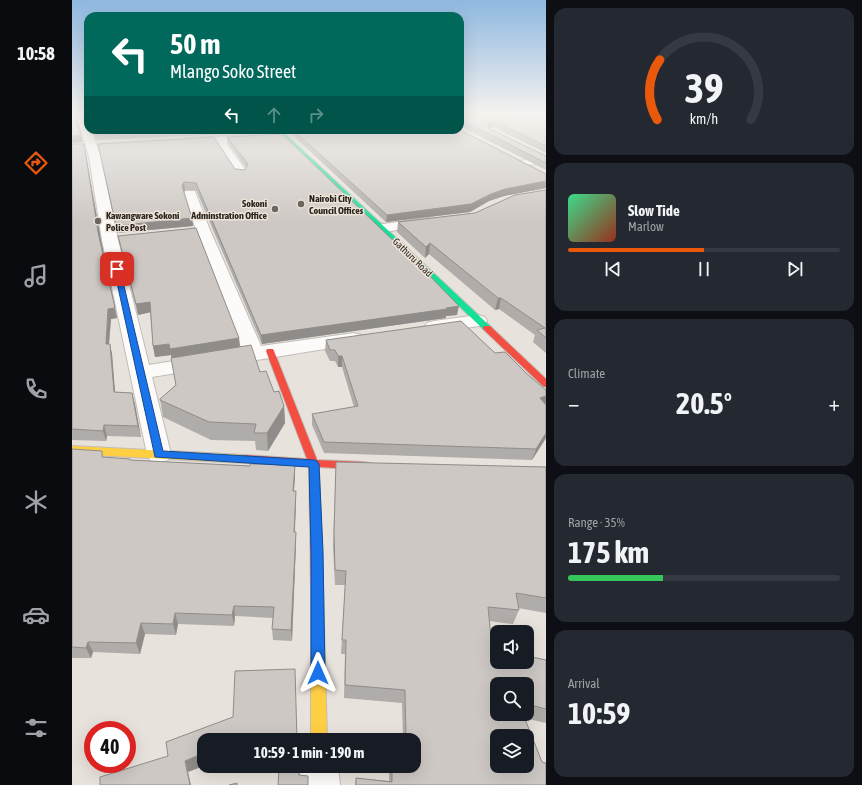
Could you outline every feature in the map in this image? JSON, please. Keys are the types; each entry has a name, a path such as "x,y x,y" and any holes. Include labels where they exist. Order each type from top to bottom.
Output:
{"street":[{"path":"92,150 118,239 140,373 159,454"},
{"path":"226,150 241,172"},
{"name":"Gathuru Road","path":"300,150 384,228 478,321 546,384"},
{"path":"532,153 546,161"},
{"path":"517,160 546,161"},
{"path":"517,160 538,172"},
{"path":"190,194 195,230 262,352 314,464 317,551 319,733"},
{"path":"384,228 438,221"},
{"path":"418,330 478,321"},
{"path":"140,373 262,352 372,337"},
{"path":"72,450 314,464 375,466"},
{"path":"319,773 320,785"}],"building":[{"path":"72,150 85,150 98,232 115,308 108,309 106,344 110,344 114,392 132,393 138,426 104,425 103,431 72,429"},
{"path":"99,150 222,150 235,169 245,170 248,164 237,150 298,150 423,269 459,306 446,308 447,309 261,335 196,183 184,182 182,186 192,218 116,226"},
{"path":"315,150 498,150 546,174 546,181 505,189 471,204 387,215"},
{"path":"520,150 533,150 546,156 546,163"},
{"path":"546,190 546,338 537,330 545,328 501,298 498,298 430,243 426,247 398,222 475,213 515,195"},
{"path":"196,228 239,338 170,349 169,344 153,346 150,302 136,304 118,236"},
{"path":"461,321 495,353 505,352 546,390 546,396 540,398 546,405 546,433 536,449 324,442 312,414 358,406 342,356 338,356 335,350 330,350 326,340"},
{"path":"251,345 260,372 266,371 274,392 279,391 284,406 267,433 254,433 256,424 209,422 160,400 176,385 171,358"},
{"path":"72,449 102,451 102,457 130,460 250,466 251,460 255,460 252,464 295,465 293,491 296,491 294,532 296,532 291,630 272,629 274,607 234,606 232,615 175,613 173,624 141,623 136,643 88,642 86,648 72,647"},
{"path":"336,462 546,467 546,598 516,593 519,610 488,607 490,627 490,669 534,669 534,657 546,660 546,709 534,706 534,677 490,677 490,721 526,721 529,729 490,729 490,773 534,773 534,742 542,762 546,763 546,785 356,785 356,778 392,782 392,773 421,773 421,733 406,733 405,690 345,685 346,640 342,640 346,571 335,570 334,533"},
{"path":"295,669 297,733 197,733 197,756 185,761 190,785 100,785 100,777 113,773 136,773 136,766 168,756 166,742 233,717 235,671"},
{"path":"279,773 299,773 299,775 308,776 308,785 278,785"}],"traffic: fast":[{"path":"300,150 487,328"}],"traffic: slow":[{"path":"72,450 245,459"},
{"path":"317,587 319,733"}],"traffic: jam":[{"path":"487,328 546,384"},
{"path":"270,351 314,464 317,587"},
{"path":"245,459 365,466"}],"place":[{"name":"Nairobi City Council Offices","path":"301,204"},
{"name":"Sokoni Adminstration Office","path":"275,209"},
{"name":"Kawangware Sokoni Police Post","path":"98,221"}],"route":[{"path":"117,269 159,454 314,464 317,551 318,673"}]}
